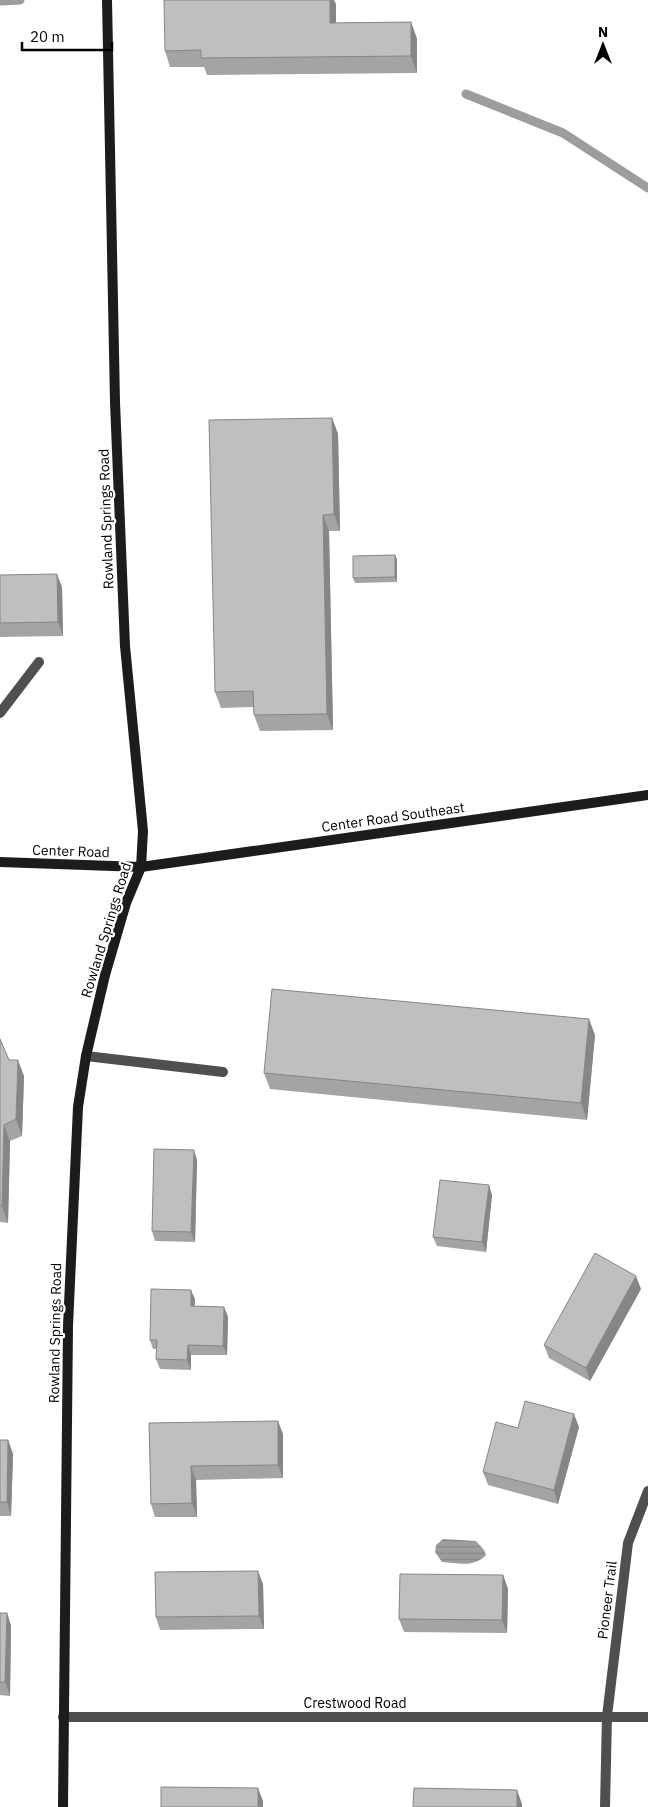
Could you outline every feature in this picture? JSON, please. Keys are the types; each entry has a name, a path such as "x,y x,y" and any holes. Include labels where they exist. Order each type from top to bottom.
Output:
{"street":[{"name":"Rowland Springs Road","path":"63,1807 68,1326 74,1158 78,1106 86,1056 105,975 126,903 141,867 142,830 125,646 107,99 107,0"},
{"path":"0,713 39,662"},
{"name":"Center Road Southeast","path":"141,867 648,795"},
{"name":"Center Road","path":"0,862 141,867"},
{"path":"86,1056 223,1072"},
{"name":"Pioneer Trail","path":"605,1807 607,1716 628,1543 648,1491"},
{"name":"Crestwood Road","path":"63,1717 648,1717"}],"shaded area":[{"path":"443,1539 476,1541 486,1555 471,1563 442,1562 435,1552 436,1545"}],"building":[{"path":"164,0 330,0 330,23 411,22 411,56 201,58 201,50 165,51"},
{"path":"332,418 334,514 323,515 327,714 254,715 253,691 215,692 209,420"},
{"path":"395,555 395,577 353,578 353,556"},
{"path":"57,574 58,622 0,623 0,575"},
{"path":"272,989 589,1019 581,1103 264,1073"},
{"path":"0,1039 9,1060 18,1060 16,1119 4,1125 2,1206 0,1206"},
{"path":"154,1149 194,1150 191,1232 152,1231"},
{"path":"440,1180 489,1185 482,1242 433,1237"},
{"path":"595,1253 636,1276 586,1368 544,1345"},
{"path":"151,1289 191,1290 191,1306 224,1307 223,1346 188,1345 187,1360 156,1359 157,1340 150,1340"},
{"path":"525,1401 574,1414 554,1490 483,1472 496,1422 518,1428"},
{"path":"278,1421 278,1465 191,1466 192,1503 151,1504 149,1423"},
{"path":"0,1440 8,1440 7,1502 0,1502"},
{"path":"258,1571 259,1616 156,1617 155,1572"},
{"path":"400,1574 503,1575 502,1620 399,1619"},
{"path":"0,1613 7,1613 5,1682 0,1682"},
{"path":"161,1787 258,1788 258,1807 161,1807"},
{"path":"414,1788 517,1790 517,1807 413,1807"}],"waterway":[{"path":"0,1 20,0"},
{"path":"466,94 563,133 648,188"}]}
